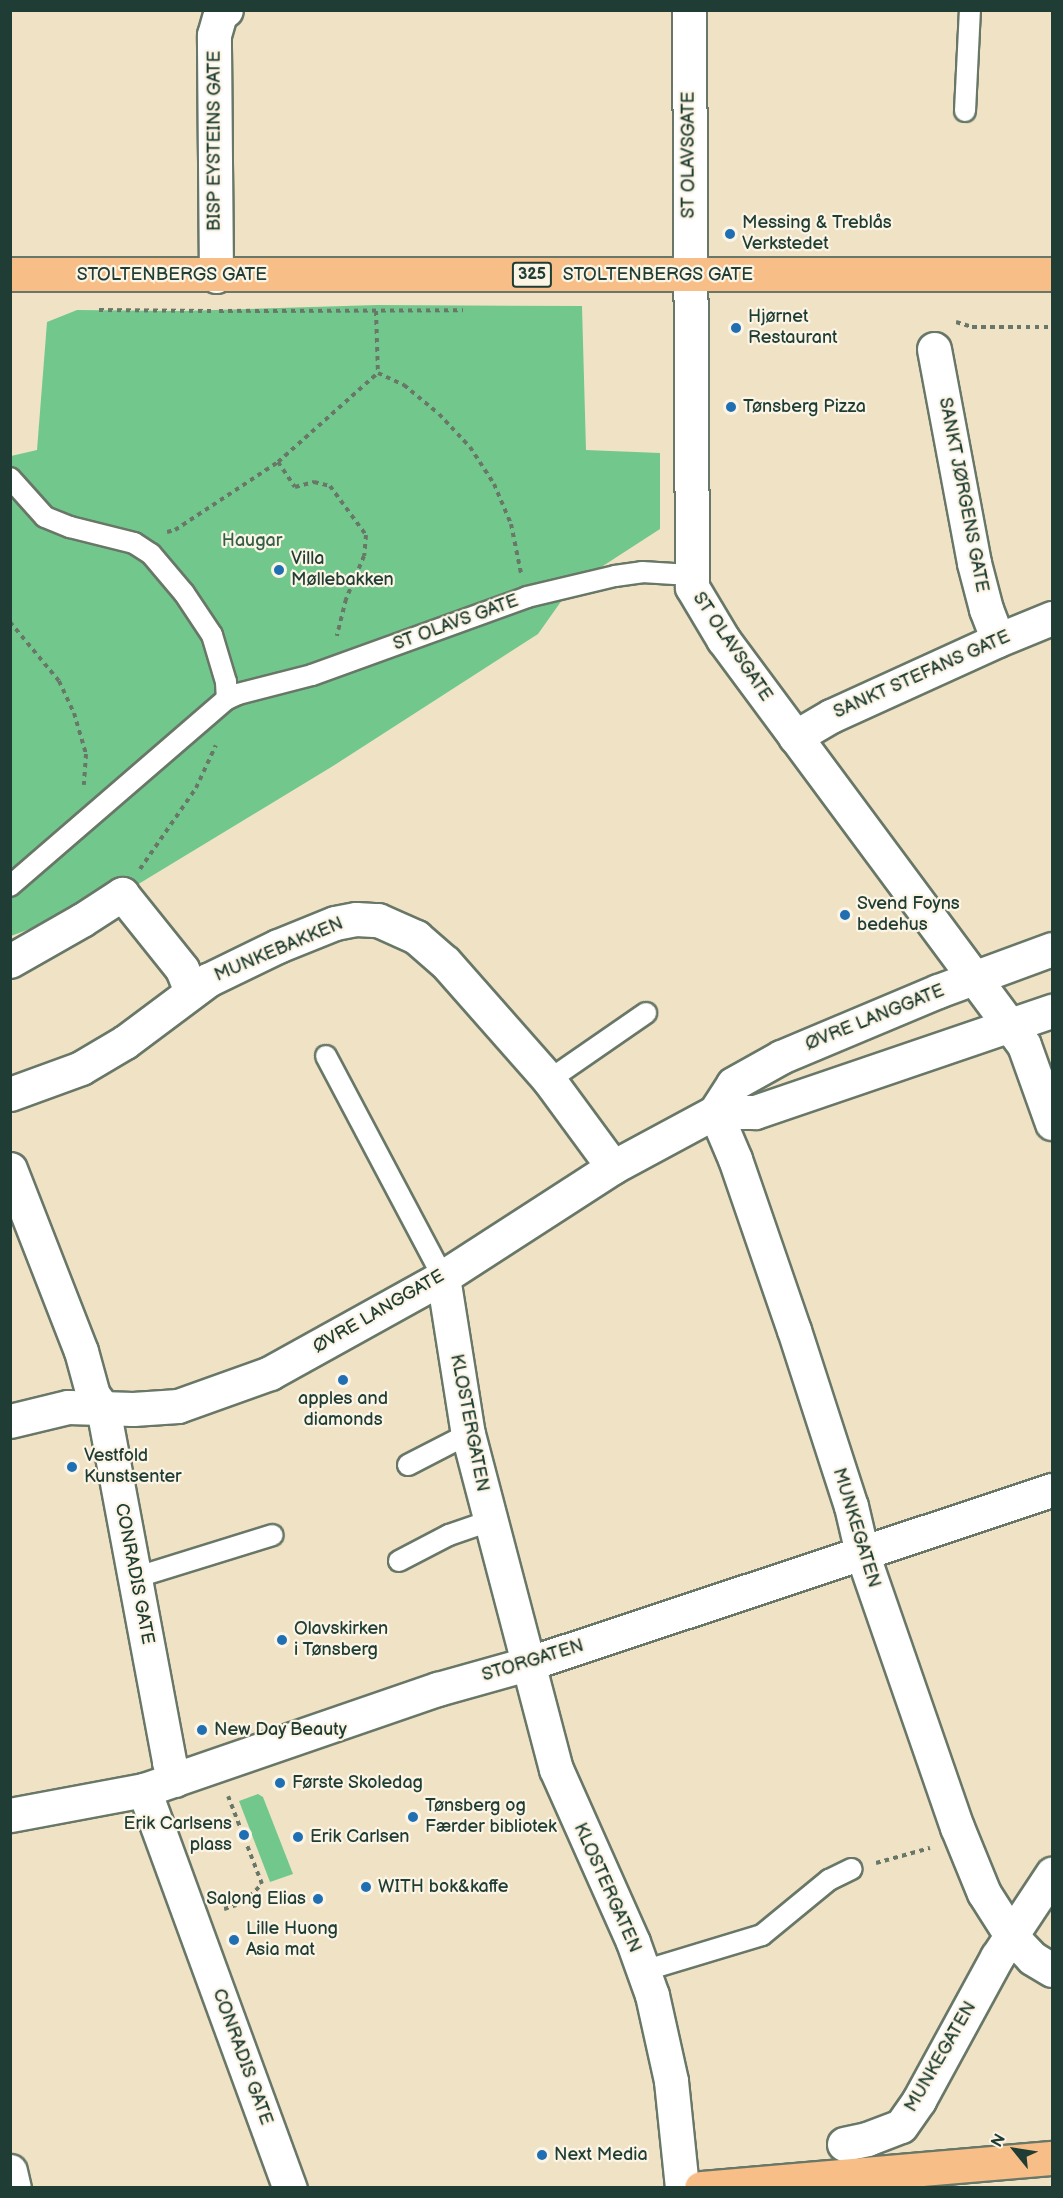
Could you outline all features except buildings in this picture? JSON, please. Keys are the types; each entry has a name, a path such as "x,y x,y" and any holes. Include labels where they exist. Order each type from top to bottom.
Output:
{"main road":[{"name":"STOLTENBERGS GATE","path":"10,274 216,276 1053,274"},
{"path":"701,2187 1053,2158"}],"street":[{"name":"BISP EYSTEINS GATE","path":"216,276 214,35 220,14 226,10"},
{"name":"ST OLAVSGATE","path":"689,10 689,221 692,274 693,446 690,575 692,587 723,639 972,979 1024,1045 1053,1123"},
{"name":"SANKT JØRGENS GATE","path":"934,349 974,563 986,609 998,640"},
{"name":"SANKT STEFANS GATE","path":"795,737 831,716 998,640 1053,618"},
{"path":"10,961 122,894 182,969 191,991"},
{"name":"MUNKEBAKKEN","path":"10,1094 81,1068 125,1042 208,980 335,922 356,919 378,920 416,937 445,962 549,1080 613,1167"},
{"name":"ØVRE LANGGATE","path":"716,1112 733,1084 781,1057 972,979 1053,949"},
{"name":"ØVRE LANGGATE","path":"10,1421 68,1407 133,1409 178,1406 270,1373 443,1276 613,1167 716,1112 754,1112 1053,1011"},
{"name":"MUNKEGATEN","path":"716,1112 735,1159 794,1330 851,1506 862,1553 962,1840 984,1893 1012,1937 1032,1958 1053,1970"},
{"name":"CONRADIS GATE","path":"10,1169 81,1351 93,1395 102,1408 169,1762 175,1780"},
{"name":"KLOSTERGATEN","path":"443,1276 468,1434 556,1769 652,1995 670,2081 682,2187"},
{"name":"STORGATEN","path":"10,1815 144,1790 438,1689 527,1664 1053,1490"},
{"name":"CONRADIS GATE","path":"144,1790 290,2187"},
{"name":"MUNKEGATEN","path":"844,2144 867,2139 901,2126 920,2100 997,1957 1053,1874"},
{"path":"10,2171 14,2187"}],"lane":[{"path":"965,111 970,10"},
{"path":"10,478 45,518 70,527 134,543 151,554 184,593 212,636 226,682 227,699 10,886"},
{"name":"ST OLAVS GATE","path":"227,699 238,694 312,675 526,597 642,572 690,575"},
{"path":"549,1080 646,1013"},
{"path":"326,1056 443,1276"},
{"path":"408,1465 468,1434"},
{"path":"399,1561 449,1535 490,1521"},
{"path":"134,1578 273,1535"},
{"path":"643,1971 762,1935 829,1880 852,1869"}],"path":[{"path":"376,311 378,373"},
{"path":"134,543 175,530 278,462 378,373"},
{"path":"378,373 404,385 439,414 470,447 494,484 511,524 526,597"},
{"path":"278,462 295,487 314,482 330,486 366,535 364,556 346,599 341,625 332,649 312,675"},
{"path":"10,622 58,681 74,713 86,754 84,785 71,832"},
{"path":"122,894 196,788 223,727 227,699"},
{"path":"212,1767 227,1793 262,1884 243,1903 230,1908"},
{"path":"852,1869 962,1840"}],"green space":[{"name":"Haugar","path":"377,305 582,306 586,450 660,453 660,529 572,586 538,634 333,766 122,894 11,936 11,456 37,450 47,322 77,310 181,311"},
{"path":"258,1794 263,1797 293,1874 270,1882 239,1801"}],"place":[{"name":"Messing & Treblås Verkstedet","path":"730,234"},
{"name":"Hjørnet Restaurant","path":"736,328"},
{"name":"Tønsberg Pizza","path":"731,407"},
{"name":"Villa Møllebakken","path":"279,570"},
{"name":"Svend Foyns bedehus","path":"845,915"},
{"name":"apples and diamonds","path":"343,1380"},
{"name":"Vestfold Kunstsenter","path":"72,1467"},
{"name":"Olavskirken i Tønsberg","path":"282,1640"},
{"name":"New Day Beauty","path":"202,1730"},
{"name":"Første Skoledag","path":"280,1783"},
{"name":"Tønsberg og Færder bibliotek","path":"413,1817"},
{"name":"Erik Carlsens plass","path":"244,1835"},
{"name":"Erik Carlsen","path":"298,1837"},
{"name":"WITH bok&kaffe","path":"366,1887"},
{"name":"Salong Elias","path":"318,1899"},
{"name":"Lille Huong Asia mat","path":"234,1940"},
{"name":"Next Media","path":"542,2155"}]}
